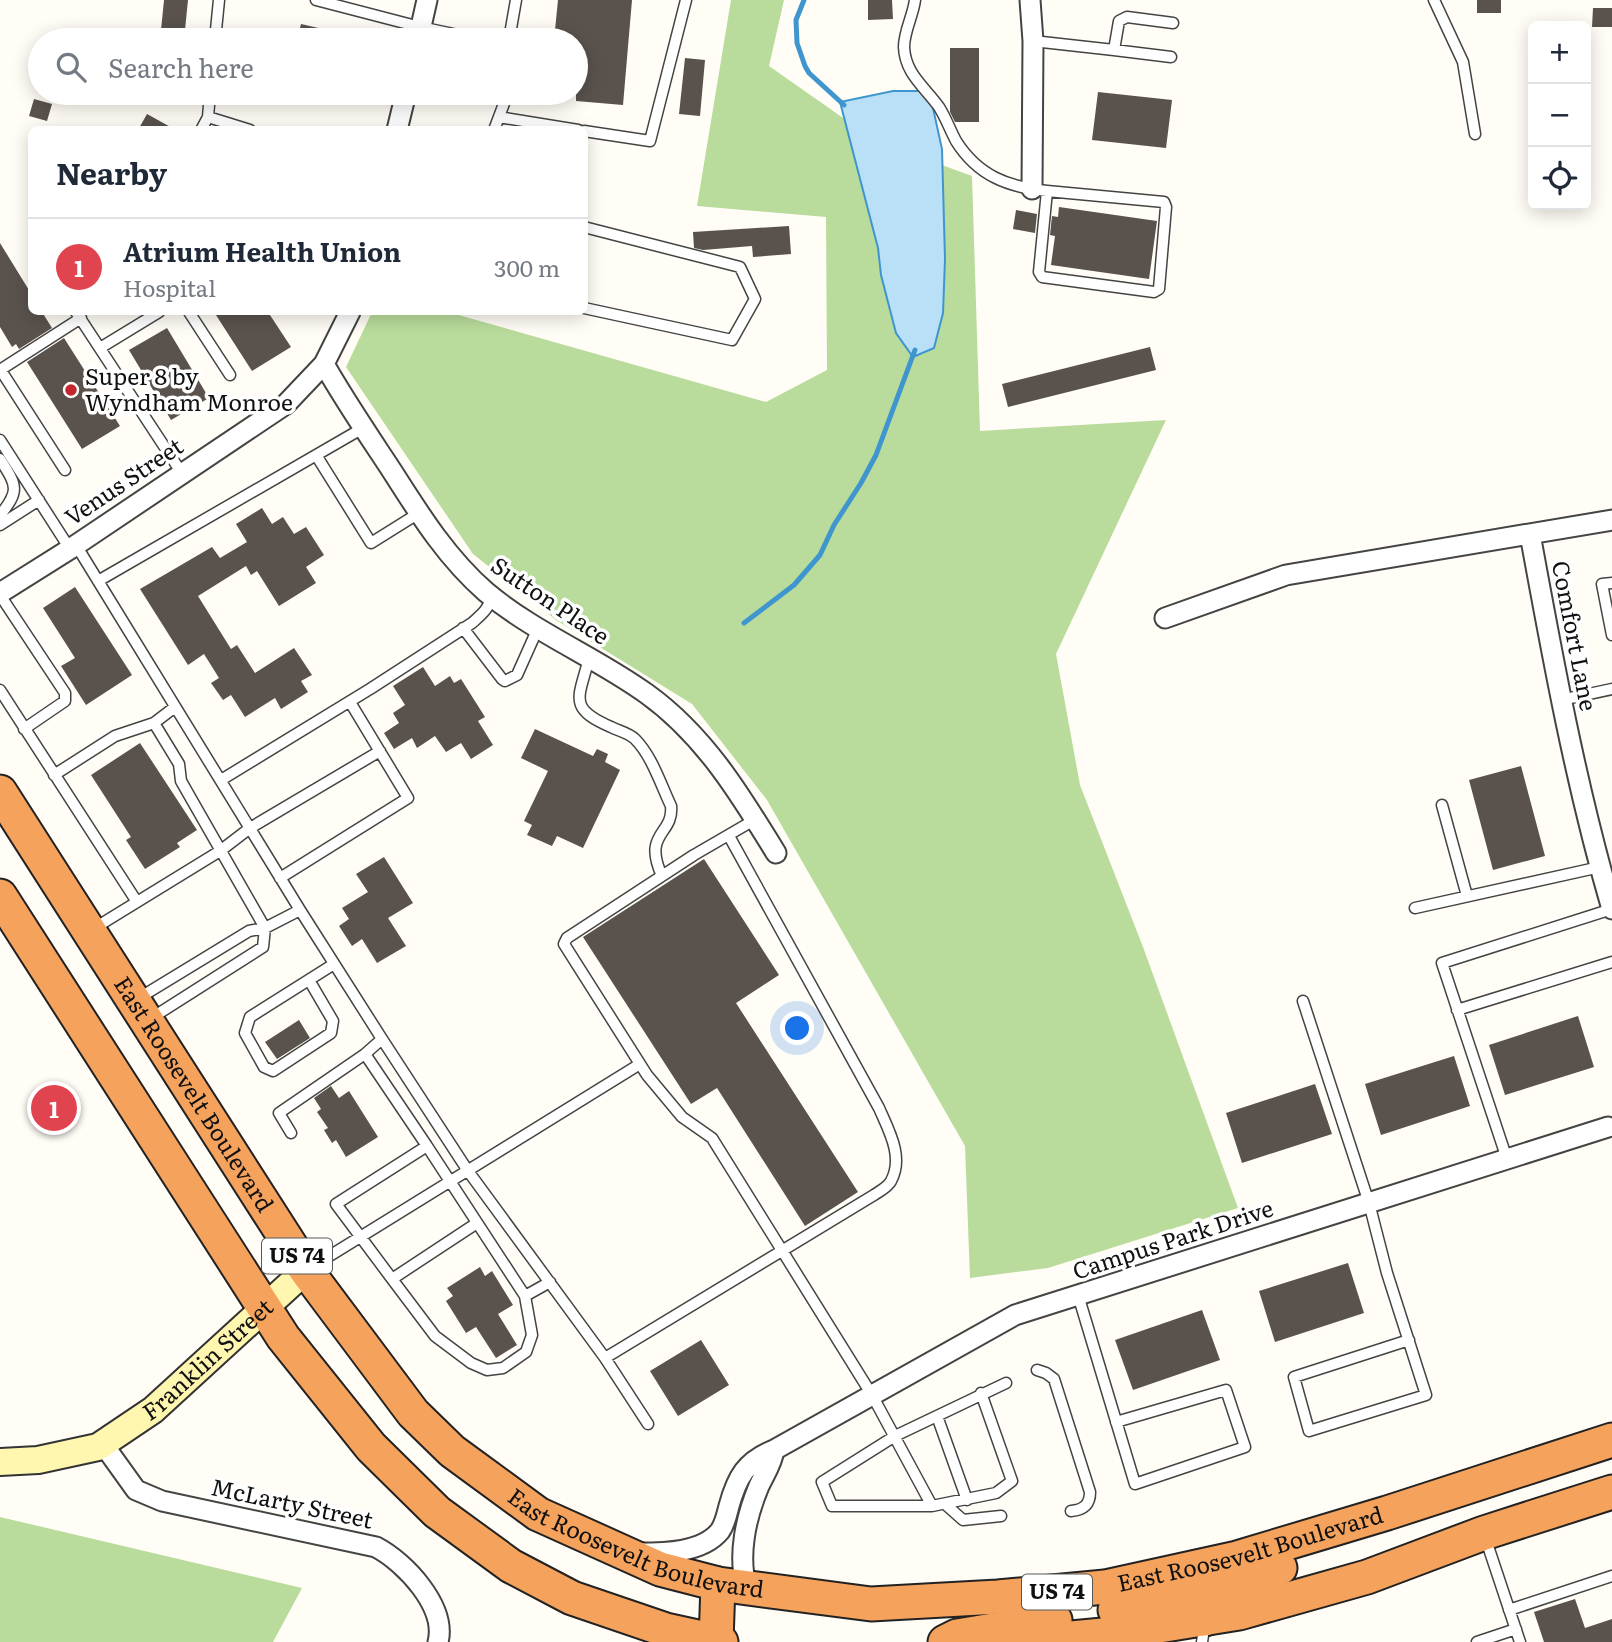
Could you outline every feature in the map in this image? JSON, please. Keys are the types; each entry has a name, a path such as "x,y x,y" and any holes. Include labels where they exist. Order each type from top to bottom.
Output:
{"highway":[{"name":"East Roosevelt Boulevard","path":"0,792 306,1270 413,1412 452,1451 538,1514 660,1569 733,1587 871,1604 998,1597 1105,1587 1237,1558 1612,1440"},
{"name":"US 74","path":"0,896 283,1337 371,1447 437,1512 511,1566 572,1598 666,1630 717,1642"},
{"path":"1552,1511 1612,1477"},
{"name":"East Roosevelt Boulevard","path":"1042,1637 1204,1630 1239,1613 1367,1577 1484,1533 1612,1492"},
{"path":"1204,1630 1207,1601 1213,1591 1329,1552 1387,1513"},
{"path":"945,1642 957,1636 1042,1637 1174,1599 1198,1567"},
{"path":"717,1642 733,1587"}],"main road":[{"name":"Franklin Street","path":"0,1462 38,1460 103,1444 153,1410 306,1270"}],"street":[{"path":"420,28 427,0"},
{"path":"1030,0 1040,190"},
{"path":"398,126 403,105"},
{"name":"Venus Street","path":"0,594 286,404 324,364 348,315"},
{"name":"Sutton Place","path":"324,364 419,513 457,565 491,596 647,694 675,717 726,774 757,819 776,853"},
{"path":"1165,618 1286,575 1612,520"},
{"name":"Comfort Lane","path":"1530,534 1560,701 1612,909"},
{"name":"Campus Park Drive","path":"623,1552 678,1550 712,1538 726,1520 740,1476 758,1456 774,1450 1015,1315 1611,1126"},
{"name":"McLarty Street","path":"103,1444 136,1490 143,1495 376,1547 392,1555 416,1580 438,1617 438,1642"},
{"path":"733,1587 742,1565 743,1545 753,1502 772,1462 774,1450"}],"lane":[{"path":"216,28 219,0"},
{"path":"316,0 401,28"},
{"path":"511,28 516,0"},
{"path":"588,132 650,141 686,0"},
{"path":"915,0 904,47 906,61 912,75 939,107 956,141 984,172 997,180 1040,190 1164,202 1166,208 1159,289 1154,292 1042,277 1039,272 1040,190"},
{"path":"1434,0 1463,61 1475,134"},
{"path":"1114,50 1119,21 1122,18 1173,23"},
{"path":"1033,41 1171,57"},
{"path":"203,126 208,117 209,105"},
{"path":"496,126 504,105"},
{"path":"208,117 237,126"},
{"path":"499,117 554,126"},
{"path":"588,228 740,267 755,299 732,340 588,309"},
{"path":"65,470 0,370 78,315 181,472"},
{"path":"100,348 154,315"},
{"path":"192,315 230,375"},
{"path":"98,580 363,428"},
{"path":"0,440 39,500 98,580 300,910 468,1171 605,1358 648,1424"},
{"path":"316,455 371,543 419,513"},
{"path":"0,459 16,492 0,516"},
{"path":"0,525 39,500"},
{"path":"1612,583 1602,584 1612,635"},
{"path":"0,594 65,693 65,701 24,729"},
{"path":"221,780 350,702 463,628 484,612 491,596"},
{"path":"463,628 505,681 517,674 538,628"},
{"path":"589,658 580,696 581,708 589,718 633,737 643,749 671,806 672,814 655,845 655,860 662,876"},
{"path":"1560,701 1612,688"},
{"path":"0,690 137,902"},
{"path":"281,878 407,800 408,797 350,702"},
{"path":"54,775 116,736 154,723 175,707"},
{"path":"141,1011 263,947 265,928 181,781 179,764 154,723"},
{"path":"90,931 220,851 250,828 380,751"},
{"path":"1442,805 1467,896"},
{"path":"757,819 694,855 567,938 564,944 640,1063 682,1118 712,1138 872,1395 932,1506"},
{"path":"605,1358 891,1184 897,1164 894,1144 879,1108 729,836"},
{"path":"1415,908 1600,867"},
{"path":"1507,1159 1442,963 1612,909"},
{"path":"141,1011 249,931 265,928 300,910"},
{"path":"1457,1010 1612,962"},
{"path":"309,980 332,1021 331,1033 273,1071 264,1067 244,1033 250,1017 334,964"},
{"path":"1303,1001 1369,1203 1387,1273 1409,1340 1426,1395 1309,1431 1294,1377 1409,1340"},
{"path":"291,1133 279,1113 382,1040"},
{"path":"365,1054 427,1146 451,1182 525,1296 532,1335 526,1352 503,1368 487,1370 471,1363 435,1336 335,1204 427,1146"},
{"path":"306,1270 640,1063"},
{"path":"392,1279 477,1223"},
{"path":"525,1296 550,1282"},
{"path":"1078,1295 1116,1422 1135,1484 1245,1447 1226,1390 1116,1422"},
{"path":"1037,1370 1054,1379 1090,1492 1090,1500 1086,1506 1071,1511"},
{"path":"981,1393 1012,1481 996,1493 932,1506 832,1506 822,1482 895,1436 981,1393 1006,1383"},
{"path":"937,1416 967,1500"},
{"path":"945,1504 963,1520 1002,1517"},
{"path":"1484,1533 1520,1642"},
{"path":"1509,1610 1612,1576"},
{"path":"1477,1642 1516,1629"}],"green space":[{"path":"731,0 784,0 769,66 876,141 972,176 980,431 1166,420 1056,654 1080,785 1143,947 1238,1208 1048,1268 970,1278 965,1146 767,800 692,704 556,620 473,554 346,367 371,315 459,315 766,402 827,370 826,217 697,206"},
{"path":"0,1517 302,1588 273,1642 0,1642"}],"water":[{"path":"893,91 922,91 931,99 942,149 945,259 943,313 934,348 913,357 896,333 881,275 878,248 840,102"}],"building":[{"path":"164,0 188,0 185,28 161,28"},
{"path":"558,0 632,0 623,105 588,102 588,28 555,28"},
{"path":"868,0 892,0 893,19 868,20"},
{"path":"1477,0 1501,0 1501,13 1477,13"},
{"path":"1593,8 1612,8 1612,27 1592,27"},
{"path":"301,24 318,28 300,28"},
{"path":"950,48 979,48 979,122 955,122 950,112"},
{"path":"685,58 705,60 700,116 679,114"},
{"path":"1098,92 1172,100 1166,148 1092,140"},
{"path":"32,105 52,105 47,121 29,116"},
{"path":"147,114 169,126 140,126"},
{"path":"1059,207 1157,221 1149,279 1051,265 1055,236 1050,235 1052,216 1058,217"},
{"path":"1016,210 1037,214 1035,233 1013,229"},
{"path":"789,226 791,254 753,257 752,246 703,250 694,248 693,232"},
{"path":"0,243 28,288 28,315 44,315 52,328 19,349 16,344 12,347 0,327"},
{"path":"216,315 270,315 291,347 252,371"},
{"path":"167,328 209,398 171,420 129,350"},
{"name":"Super 8 by Wyndham Monroe","path":"64,338 120,426 82,449 27,362"},
{"path":"1150,347 1156,370 1008,407 1002,384"},
{"path":"262,508 272,524 283,517 294,534 306,527 324,555 306,567 316,583 279,606 257,571 251,575 246,566 198,596 231,649 237,645 255,673 294,648 312,675 301,681 308,692 281,709 275,698 245,717 231,695 223,700 211,683 219,678 204,654 188,665 140,589 212,547 220,558 247,542 236,524"},
{"path":"75,587 132,675 86,705 61,666 75,658 43,608"},
{"path":"423,667 435,686 450,676 454,683 461,679 485,717 478,721 493,745 471,759 461,743 446,752 435,736 417,748 412,738 394,749 384,733 399,723 393,713 405,705 393,686"},
{"path":"535,729 593,756 597,749 608,754 605,762 620,770 583,848 557,836 552,846 527,835 532,825 524,821 548,771 521,758"},
{"path":"140,743 197,830 177,843 180,847 145,869 126,840 131,837 91,775"},
{"path":"1521,766 1545,856 1493,870 1469,780"},
{"path":"384,857 413,903 388,918 406,946 377,963 362,939 352,946 339,926 349,919 342,908 368,892 356,874"},
{"path":"704,859 779,975 736,1003 858,1192 805,1226 717,1088 691,1104 583,937"},
{"path":"1578,1016 1594,1067 1505,1095 1489,1045"},
{"path":"299,1020 310,1038 277,1059 265,1042"},
{"path":"1454,1056 1470,1106 1381,1135 1365,1084"},
{"path":"1315,1084 1332,1134 1242,1163 1226,1113"},
{"path":"331,1086 339,1098 349,1091 378,1137 346,1157 336,1140 332,1143 324,1130 328,1128 317,1112 321,1109 314,1098"},
{"path":"1348,1263 1364,1313 1275,1342 1259,1291"},
{"path":"480,1267 485,1276 492,1271 513,1305 498,1314 517,1345 496,1358 476,1327 466,1333 446,1301 453,1296 447,1288"},
{"path":"1202,1310 1220,1360 1133,1390 1115,1340"},
{"path":"701,1340 729,1385 678,1416 650,1371"},
{"path":"1575,1599 1585,1628 1612,1619 1612,1642 1544,1642 1534,1612"}],"waterway":[{"path":"804,0 796,20 797,43 805,66 809,73 844,105"},
{"path":"744,623 794,585 820,555 834,525 876,455 915,350"}],"place":[{"name":"Super 8 by Wyndham Monroe","path":"71,390"},
{"name":"Atrium Health Union","path":"54,1108"}]}
